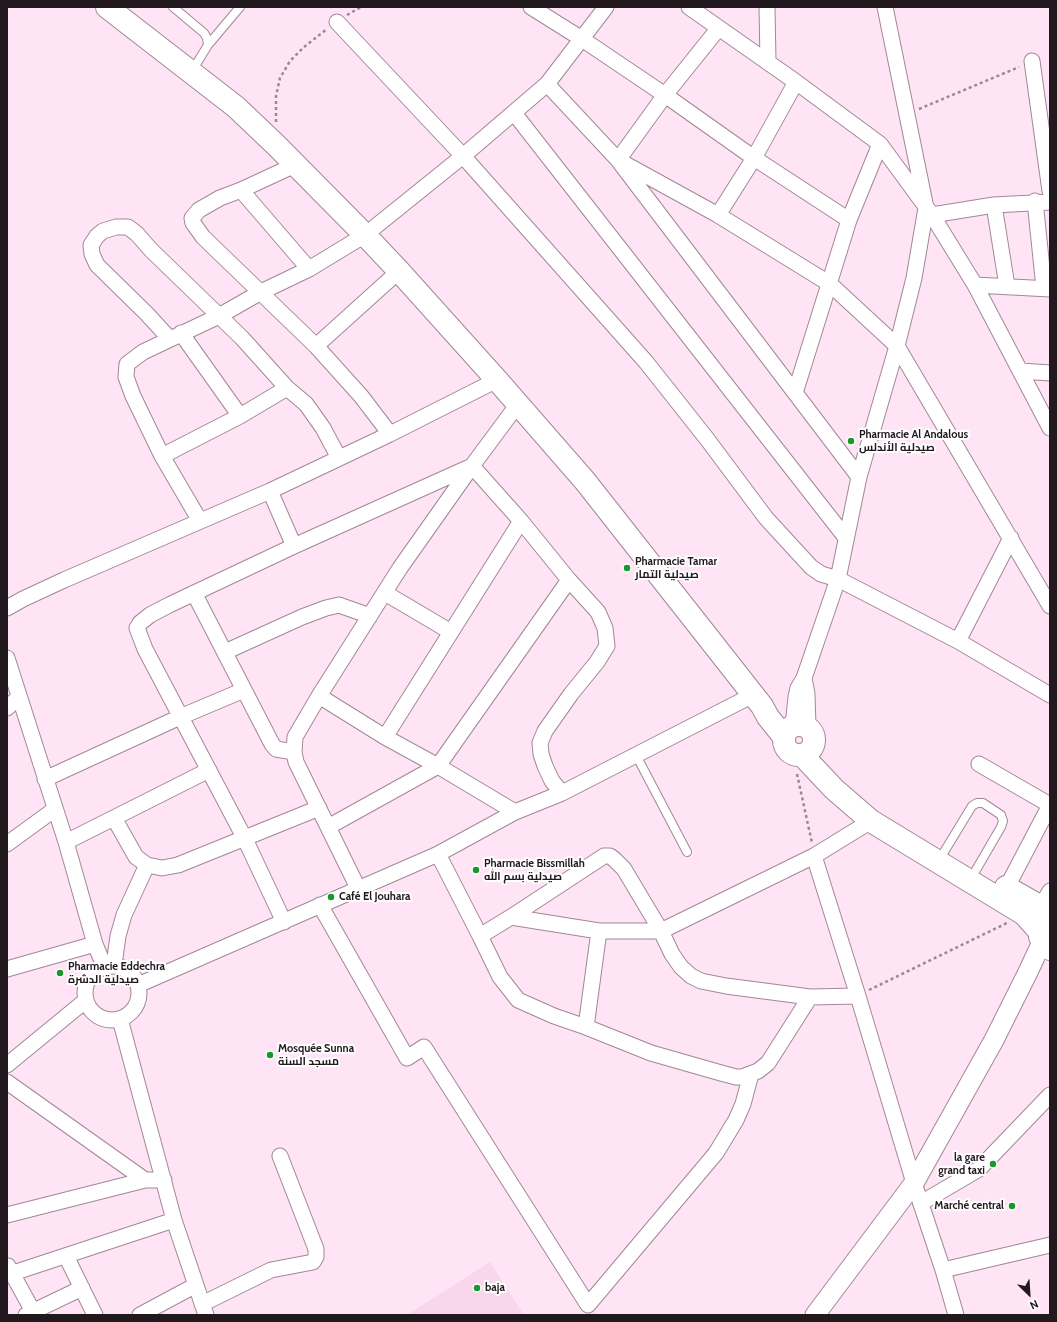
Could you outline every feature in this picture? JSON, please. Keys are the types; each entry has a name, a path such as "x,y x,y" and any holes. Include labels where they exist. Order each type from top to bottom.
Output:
{"main road":[{"path":"107,7 236,107 277,146 399,271 585,481 757,701 775,712 798,739 834,789 871,821 1044,924"},
{"path":"798,739 878,809 944,852 1007,887 1044,924"}],"street":[{"path":"531,7 582,39 754,158 849,220"},
{"path":"200,521 162,456 133,396 126,377 126,368 128,364 132,359 143,352 219,316 261,292 309,269 365,235 463,156 547,84 606,7"},
{"path":"689,7 718,29 796,82 880,144 929,212 975,284 1050,428"},
{"path":"767,7 768,62"},
{"path":"798,739 808,694 804,678 838,579 859,477 897,346 929,212 906,114 885,7"},
{"path":"337,22 463,156 646,362 707,439 766,518 811,567 821,574 838,579 958,641 1050,695"},
{"path":"618,160 665,95 718,29"},
{"path":"1032,61 1050,190"},
{"path":"718,215 754,158 796,82"},
{"path":"547,84 618,160 859,477"},
{"path":"514,113 846,538"},
{"path":"794,393 830,284 849,220 880,144"},
{"path":"618,160 718,215 830,284 897,346 1050,606"},
{"path":"295,165 220,198 199,210 192,218 193,223 203,237 316,346 360,396 390,434"},
{"path":"241,190 309,269"},
{"path":"929,212 994,205 1043,202 1047,288 975,284"},
{"path":"994,205 1007,286"},
{"path":"240,416 175,336 147,314 98,265 92,254 91,245 97,236 103,231 116,227 128,227 137,234 151,250 242,338 287,388 306,404 315,415 339,458"},
{"path":"316,346 399,271"},
{"path":"1021,371 1050,373"},
{"path":"7,608 23,598 270,491 390,434 497,380"},
{"path":"162,456 240,416 287,388"},
{"path":"358,888 296,762 294,752 295,737 319,696 385,592 472,466 518,404"},
{"path":"472,466 598,612 606,628 607,646 598,662 571,694 545,731 540,743 541,754 545,766 552,781 562,793"},
{"path":"284,922 245,839 145,649 138,628 140,623 150,615 194,593 472,466"},
{"path":"270,491 294,546"},
{"path":"385,737 521,521"},
{"path":"958,641 1010,538"},
{"path":"328,827 438,766 569,580"},
{"path":"385,592 451,632"},
{"path":"194,593 226,652 272,744 276,749 294,752"},
{"path":"226,652 302,617 326,608 339,605 370,616"},
{"path":"7,658 54,809 66,842 95,944 109,966"},
{"path":"45,779 180,717 244,690"},
{"path":"319,696 385,737 438,766 515,812"},
{"path":"7,708 19,697"},
{"path":"138,984 438,854 515,812 562,793 636,755 757,701"},
{"path":"979,764 1050,805 1007,887"},
{"path":"66,842 209,770"},
{"path":"114,818 136,856 147,865 162,868 178,865 319,808"},
{"path":"7,843 54,809"},
{"path":"511,917 599,931 661,931 814,856 871,821"},
{"path":"438,854 500,977 518,1000 554,1016 586,1027 651,1054 700,1068 736,1076 742,1077 751,1074 758,1071 768,1063 810,996"},
{"path":"480,936 604,856 610,856 624,869 681,967 701,982 810,996 858,996"},
{"path":"814,856 956,1315"},
{"path":"109,966 124,915 147,865"},
{"path":"320,906 407,1058 424,1047 588,1305 716,1153 736,1120 743,1104 751,1074"},
{"path":"815,1315 914,1183 994,1040 1028,972 1044,924"},
{"path":"586,1027 599,931"},
{"path":"7,969 95,944"},
{"path":"109,966 125,968 133,975 138,984 139,996 136,1006 129,1014 120,1019 109,1020 98,1017 90,1010 85,1001 84,990 87,980 94,971 109,966"},
{"path":"7,1065 85,1001"},
{"path":"120,1019 174,1220 204,1310 272,1270 313,1262 316,1257 316,1249 280,1156"},
{"path":"7,1082 145,1180"},
{"path":"921,1204 979,1169 1050,1095"},
{"path":"7,1214 145,1180 164,1180"},
{"path":"82,1288 31,1314 9,1271 66,1256 174,1220"},
{"path":"943,1270 1047,1243"},
{"path":"66,1256 95,1315"},
{"path":"140,1315 196,1285"}],"lane":[{"path":"173,7 204,33 207,38 208,45"},
{"path":"192,72 208,45 240,7"},
{"path":"636,755 687,852"},
{"path":"944,852 972,806 977,803 983,803 1002,815 1003,821 1001,828 976,870"}],"path":[{"path":"277,146 276,96 280,78 290,61 304,47 337,22 361,7"},
{"path":"906,114 1032,61"},
{"path":"798,739 814,856"},
{"path":"858,996 1044,924"}],"shaded area":[{"name":"baja","path":"490,1262 524,1315 407,1315"}],"place":[{"name":"Pharmacie Al Andalous صيدلية الأندلس","path":"851,441"},
{"name":"Pharmacie Tamar صيدلية التمار","path":"627,568"},
{"name":"Pharmacie Bissmillah صيدلية بسم الله","path":"476,870"},
{"name":"Café El Jouhara","path":"331,897"},
{"name":"Pharmacie Eddechra صيدلية الدشرة","path":"60,973"},
{"name":"Mosquée Sunna مسجد السنة","path":"270,1055"},
{"name":"la gare grand taxi","path":"993,1164"},
{"name":"Marché central","path":"1012,1206"},
{"name":"baja","path":"477,1288"}]}
